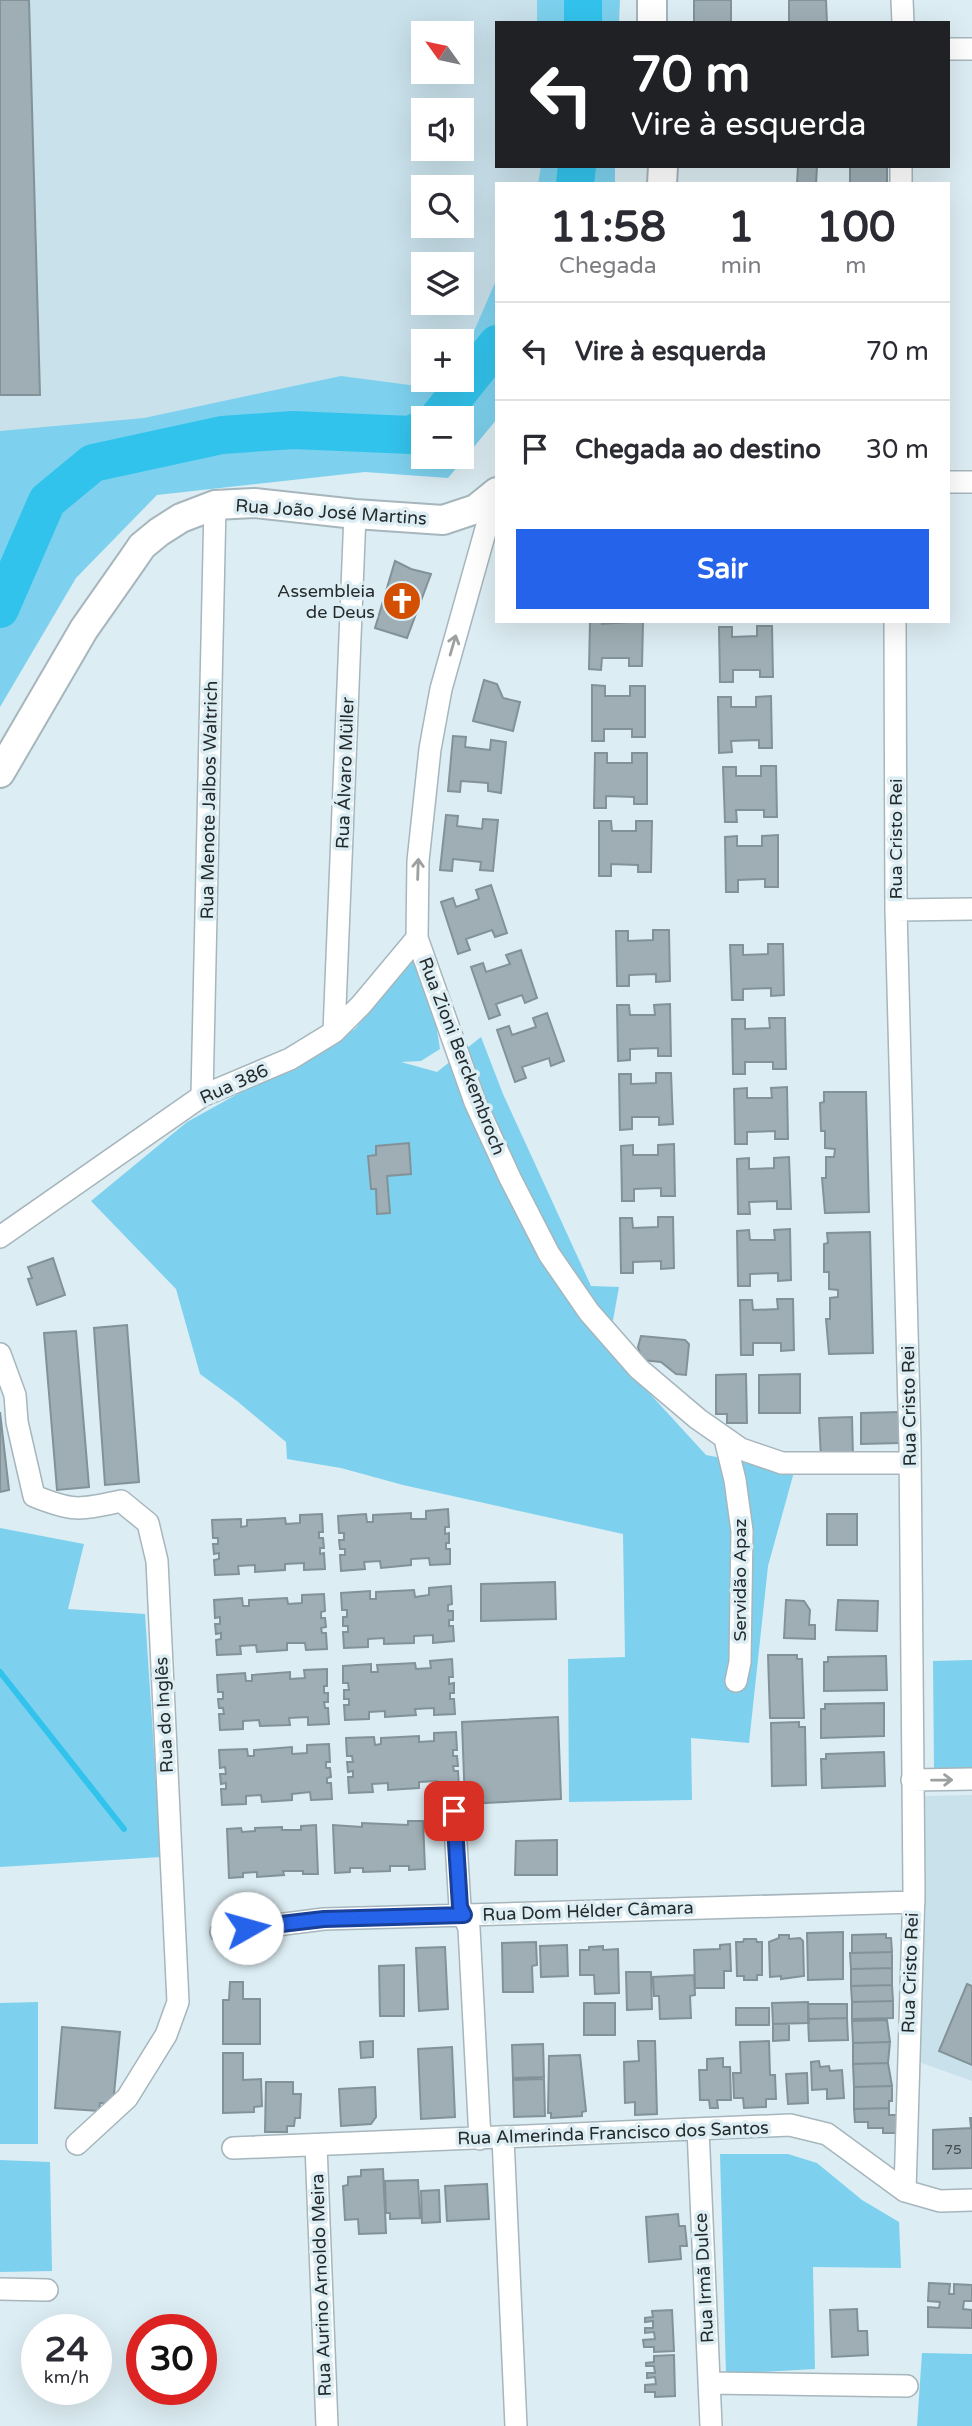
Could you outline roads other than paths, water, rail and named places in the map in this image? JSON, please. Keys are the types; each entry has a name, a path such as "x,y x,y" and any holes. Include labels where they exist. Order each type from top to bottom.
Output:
{"main road":[{"path":"652,0 652,21"},
{"name":"Rua João José Martins","path":"0,773 84,629 142,546 181,518 215,505 254,503 443,520 476,509 495,494"}],"street":[{"path":"902,0 903,21"},
{"path":"950,49 972,49"},
{"path":"950,482 972,482"},
{"name":"Rua Zioni Berckembroch","path":"495,497 441,689 430,749 418,861 417,938 475,1101 549,1254 589,1312 639,1369 725,1439 741,1449 782,1464 910,1463"},
{"name":"Rua Menote Jalbos Waltrich","path":"202,1096 215,505"},
{"name":"Rua Álvaro Müller","path":"334,1032 355,514"},
{"name":"Rua Cristo Rei","path":"895,623 896,910 910,1463 914,1902 911,1924 905,2191"},
{"path":"896,910 972,909"},
{"name":"Rua 386","path":"0,1237 202,1096 290,1059 334,1032 361,1005 417,938"},
{"name":"Rua do Inglês","path":"0,1354 15,1395 17,1422 34,1496 59,1506 80,1510 121,1501 148,1523 157,1561 178,2001 166,2035 127,2098 77,2144"},
{"name":"Servidão Apaz","path":"725,1439 735,1480 742,1531 740,1662 736,1681"},
{"path":"912,1780 972,1779"},
{"path":"454,1811 460,1907 469,1928 480,2139"},
{"name":"Rua Dom Hélder Câmara","path":"221,1932 324,1919 914,1902"},
{"name":"Rua Almerinda Francisco dos Santos","path":"233,2148 790,2125 827,2134 905,2191 940,2200 972,2200"},
{"name":"Rua Irmã Dulce","path":"698,2129 711,2426"},
{"path":"503,2138 516,2426"},
{"name":"Rua Aurino Arnoldo Meira","path":"316,2145 327,2426"},
{"path":"0,2289 47,2290"},
{"path":"709,2383 907,2386"}],"waterway":[{"path":"583,0 583,21"},
{"path":"575,182 577,168"},
{"path":"448,406 495,347"},
{"path":"0,609 47,501 93,463 222,435 293,430 411,435"},
{"path":"0,1672 124,1829"}],"place":[{"name":"Assembleia de Deus","path":"402,601"}]}
